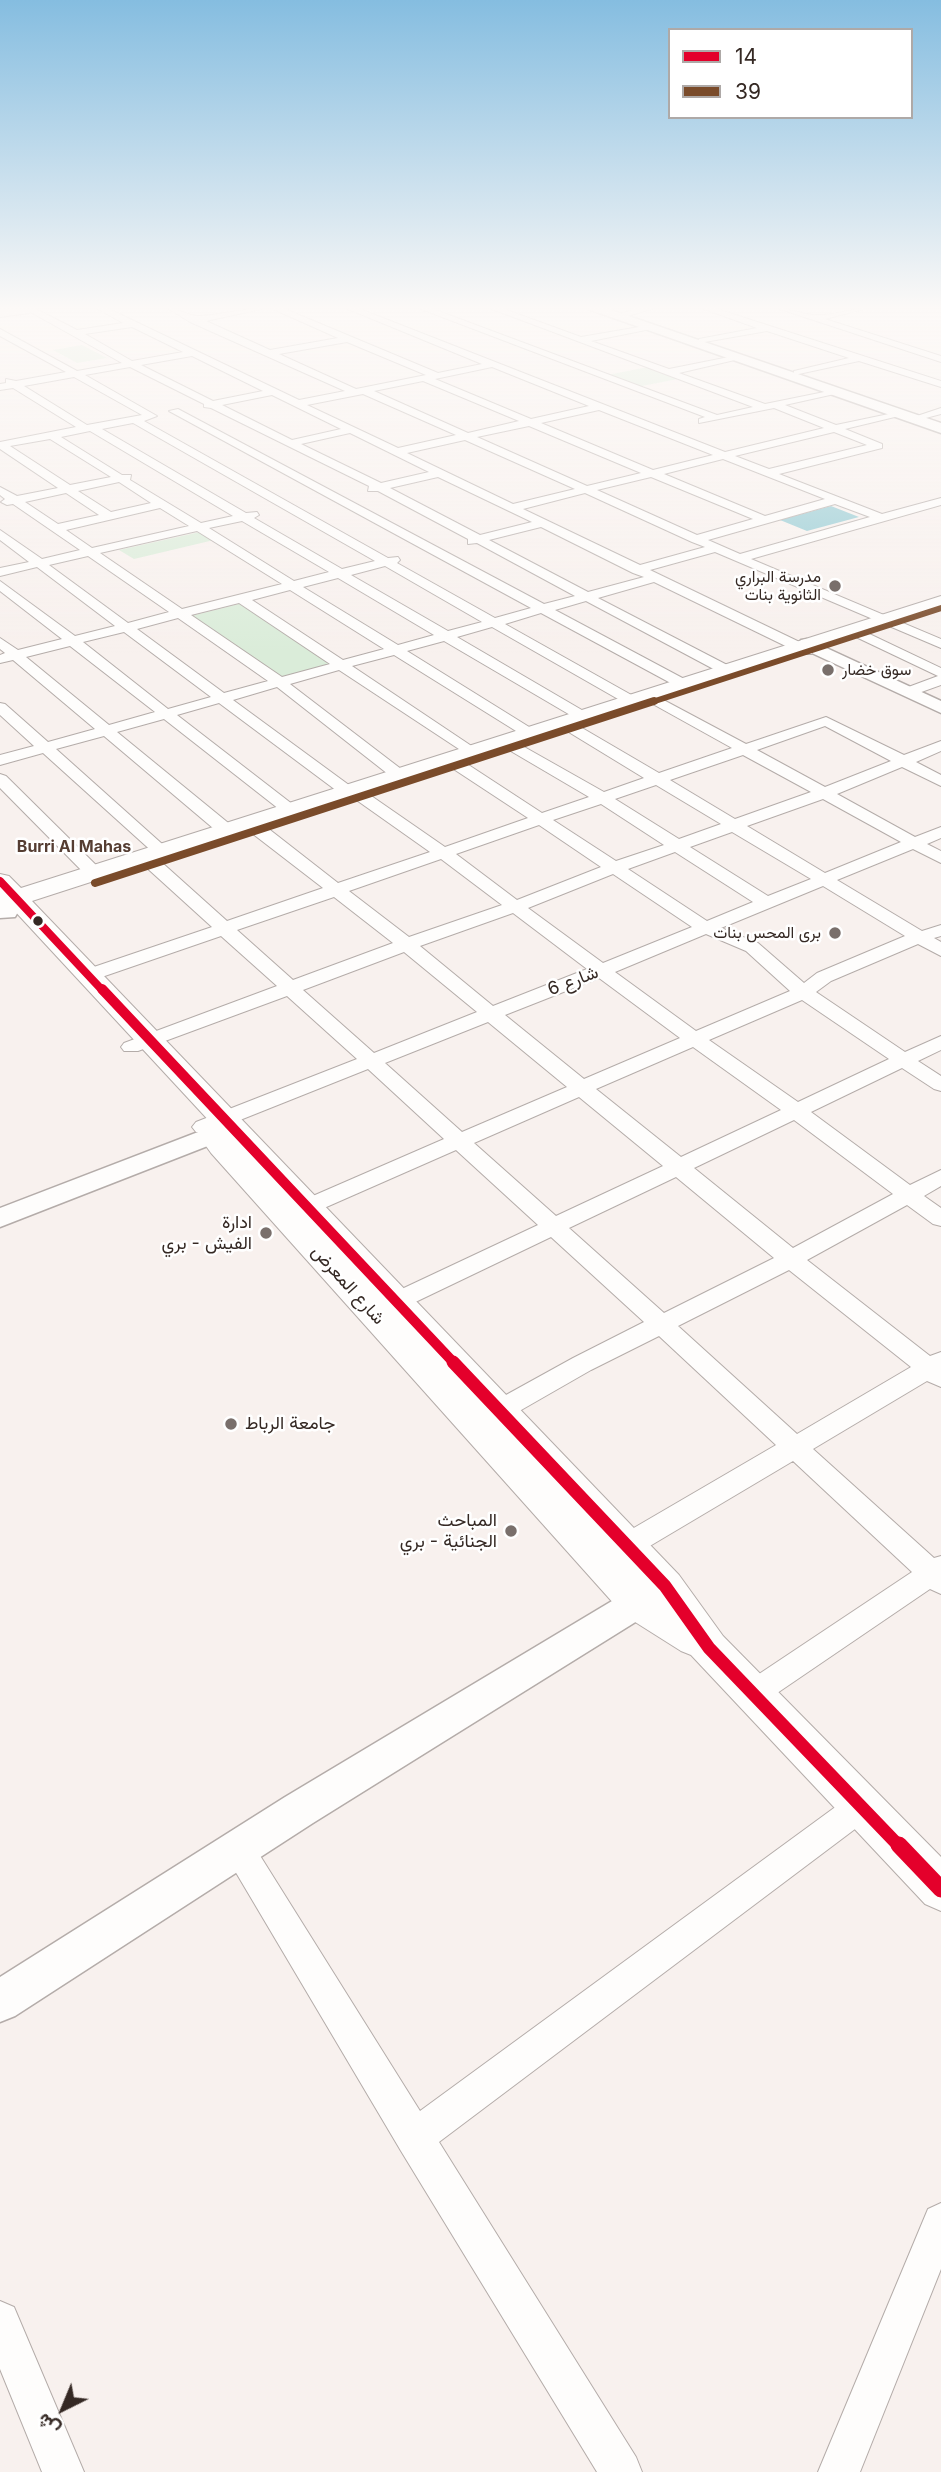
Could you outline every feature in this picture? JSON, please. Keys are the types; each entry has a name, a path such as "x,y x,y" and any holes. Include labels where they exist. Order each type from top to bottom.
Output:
{"main road":[{"path":"7,902 158,857 226,830 290,810 354,794 577,722 656,701 941,601"},
{"path":"577,722 631,700 726,670 860,634 888,621 941,608"},
{"path":"7,902 94,873 259,830 399,775 465,758"},
{"name":"شارع المعرض","path":"7,902 89,975 141,1044"},
{"name":"شارع المعرض","path":"7,902 614,1554 754,1693 941,1889"},
{"name":"شارع المعرض","path":"218,1127 307,1207 397,1301 487,1418"}],"street":[{"path":"82,424 172,468 246,517 446,636 577,722 656,779 941,950"},
{"path":"1,445 107,424"},
{"path":"142,424 199,462 290,507 631,700"},
{"path":"198,424 683,684"},
{"path":"254,424 379,487 726,670"},
{"path":"339,424 637,570 941,708"},
{"path":"437,424 941,644"},
{"path":"395,452 521,424"},
{"path":"537,424 764,520"},
{"path":"643,424 772,472 882,517"},
{"path":"663,432 692,424"},
{"path":"772,472 877,446 828,424"},
{"path":"511,508 848,424"},
{"path":"199,462 351,430"},
{"path":"10,434 21,441"},
{"path":"51,435 398,649 602,798 767,903"},
{"path":"1,445 108,516"},
{"path":"0,503 172,468"},
{"path":"0,572 439,473"},
{"path":"0,490 279,682 399,775"},
{"path":"696,539 839,499"},
{"path":"739,558 941,501"},
{"path":"57,528 161,504"},
{"path":"8,657 542,523"},
{"path":"0,534 354,794 443,853 941,1219"},
{"path":"637,570 716,548"},
{"path":"0,760 654,578"},
{"path":"0,585 290,810"},
{"path":"241,598 340,665 465,758 541,819 706,928 752,947 803,992 941,1085"},
{"path":"860,634 941,673"},
{"path":"0,642 8,657 106,730 226,830"},
{"path":"908,692 941,680"},
{"path":"656,701 941,858"},
{"path":"0,708 158,857 223,928 793,1446 938,1574 754,1693"},
{"path":"89,975 826,721 941,781"},
{"path":"141,1044 515,907 558,888 822,794 941,746"},
{"path":"0,779 94,873"},
{"path":"259,830 407,945 791,1259 937,1369 793,1446 614,1554"},
{"name":"شارع 6","path":"218,1127 371,1061 941,832"},
{"path":"307,1207 803,992 824,977 894,946 922,939 941,930"},
{"path":"397,1301 941,1042"},
{"path":"1,1215 218,1127"},
{"path":"487,1418 660,1323 791,1259 941,1177"},
{"path":"0,2001 238,1849 652,1594"},
{"path":"414,2138 860,1807"},
{"path":"238,1849 621,2472"},
{"path":"839,2472 941,2222"},
{"path":"0,2321 63,2472"}],"green space":[{"path":"200,532 214,540 134,559 119,550"},
{"path":"243,603 336,664 281,679 191,616"}],"water":[{"path":"831,506 859,517 807,531 780,520"}],"transit line":[{"name":"39","path":"95,883 941,608"},
{"name":"14","path":"0,881 665,1586 709,1648 941,1889"}],"place":[{"name":"مدرسة البراري الثانوية بنات","path":"835,586"},
{"name":"سوق خضار","path":"828,670"},
{"name":"برى المحس بنات","path":"835,933"},
{"name":"ادارة الفيش - بري","path":"266,1233"},
{"name":"جامعة الرباط","path":"231,1424"},
{"name":"المباحث الجنائية - بري","path":"511,1531"}],"district":[{"name":"Burri Al Mahas","path":"74,847"}]}
